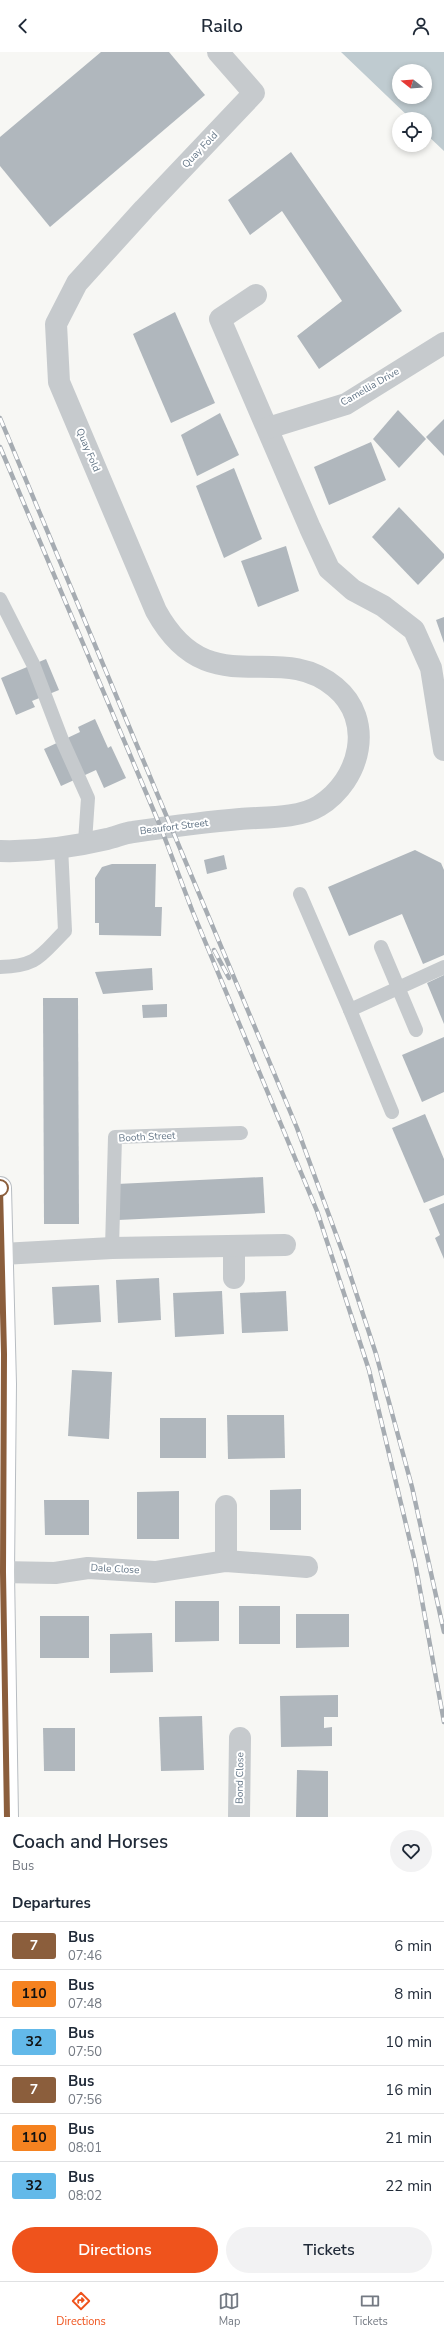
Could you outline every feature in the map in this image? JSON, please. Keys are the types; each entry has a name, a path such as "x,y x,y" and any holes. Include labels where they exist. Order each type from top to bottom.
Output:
{"street":[{"name":"Quay Fold","path":"218,52 254,93 144,209 77,283 56,324 59,382 156,611 166,630 180,645 199,657 222,666 293,669 315,675 334,686 349,701 356,720 360,742 353,766 340,788"},
{"path":"256,295 220,319 310,528 330,569 353,590 384,606 414,630 431,668 441,705 444,750"},
{"name":"Camellia Drive","path":"268,428 346,404 444,343"},
{"name":"Beaufort Street","path":"0,851 61,846 130,832 240,818 283,817 318,807 340,788"},
{"path":"0,1188 5,1384 2,1572 7,1817"},
{"path":"2,1254 112,1248 285,1245"},
{"path":"234,1246 234,1278"},
{"path":"226,1506 226,1561"},
{"name":"Dale Close","path":"2,1572 55,1573 88,1568 155,1572 226,1561 306,1567"},
{"name":"Bond Close","path":"239,1817 240,1738"}],"lane":[{"path":"0,599 33,664 62,740 88,798 85,842"},
{"path":"0,967 15,967 37,960 65,931 61,846"},
{"path":"300,894 392,1112"},
{"path":"381,947 416,1030"},
{"path":"350,1010 444,967"},
{"name":"Booth Street","path":"112,1248 115,1137 241,1133"}],"shaded area":[{"path":"341,52 444,52 444,151 432,140 432,112 404,112 395,104 432,104 432,64 392,64 392,101"}],"building":[{"path":"101,52 169,52 205,95 50,227 0,166 0,137"},
{"path":"291,152 402,311 319,369 297,336 342,301 282,211 250,235 228,200"},
{"path":"175,312 215,403 171,423 133,334"},
{"path":"398,410 426,439 399,468 373,439"},
{"path":"220,413 239,455 197,476 181,435"},
{"path":"444,419 444,456 426,437"},
{"path":"371,442 386,480 329,505 314,467"},
{"path":"234,468 262,539 224,558 196,486"},
{"path":"399,507 444,554 444,558 418,585 372,537"},
{"path":"286,546 299,591 258,607 241,561"},
{"path":"444,617 444,643 436,620"},
{"path":"46,659 59,690 32,701 35,707 16,715 1,678"},
{"path":"95,719 108,748 111,746 126,778 104,788 96,770 61,786 44,749 80,732 78,727"},
{"path":"415,850 441,863 444,870 444,955 423,964 402,914 349,936 328,887"},
{"path":"224,855 227,869 207,874 204,860"},
{"path":"112,864 156,864 155,907 162,907 161,936 99,935 99,923 95,923 95,878 102,867"},
{"path":"152,968 153,990 103,994 95,972"},
{"path":"444,975 444,1024 427,983"},
{"path":"43,998 78,998 79,1224 44,1224"},
{"path":"167,1004 167,1017 143,1018 142,1005"},
{"path":"444,1037 444,1092 422,1102 402,1055"},
{"path":"425,1114 444,1159 444,1195 424,1203 392,1128"},
{"path":"263,1177 265,1213 118,1220 117,1184"},
{"path":"444,1203 444,1259 435,1238 440,1235 429,1209"},
{"path":"159,1278 161,1320 118,1323 116,1280"},
{"path":"99,1285 101,1322 54,1325 52,1287"},
{"path":"222,1291 224,1334 175,1337 173,1293"},
{"path":"286,1291 288,1331 242,1333 240,1293"},
{"path":"72,1370 112,1372 109,1439 68,1436"},
{"path":"227,1415 284,1415 285,1458 228,1459"},
{"path":"160,1418 206,1418 206,1458 160,1458"},
{"path":"301,1489 301,1530 270,1530 270,1490"},
{"path":"179,1491 179,1539 137,1539 137,1492"},
{"path":"44,1500 89,1500 89,1535 45,1535"},
{"path":"175,1601 219,1601 219,1641 175,1642"},
{"path":"239,1606 280,1606 280,1644 239,1644"},
{"path":"296,1614 349,1614 349,1647 296,1648"},
{"path":"40,1616 89,1616 89,1658 40,1658"},
{"path":"152,1633 153,1672 110,1673 110,1634"},
{"path":"338,1695 338,1717 324,1717 324,1728 332,1727 332,1746 281,1747 280,1696"},
{"path":"202,1716 204,1770 161,1771 159,1717"},
{"path":"43,1728 75,1728 75,1771 44,1771"},
{"path":"297,1770 328,1771 328,1817 296,1817"}],"railway":[{"path":"0,418 297,1128 344,1256 376,1354 412,1487 444,1632"},
{"path":"0,447 161,828 192,910 317,1211 369,1370 415,1562 444,1722"},
{"path":"214,950 229,978"}],"bus line":[{"name":"7","path":"0,1188 4,1294 5,1384 3,1572 7,1817"}]}
